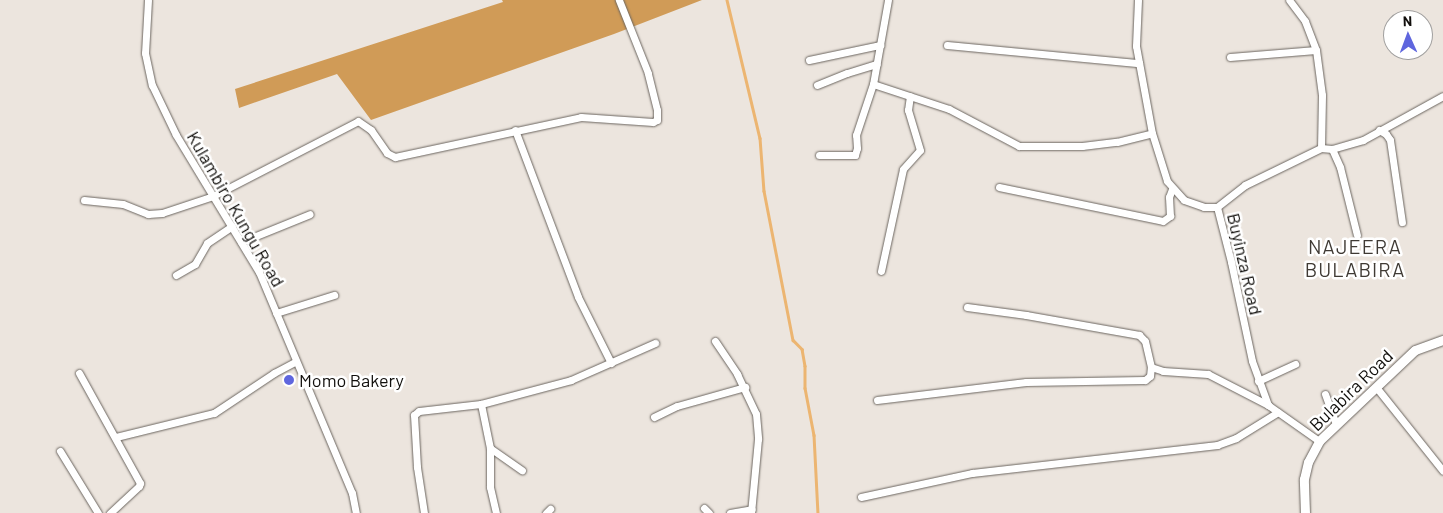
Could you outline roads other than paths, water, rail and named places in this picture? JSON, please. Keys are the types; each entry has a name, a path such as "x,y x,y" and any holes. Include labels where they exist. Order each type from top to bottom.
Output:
{"street":[{"name":"Kulambiro Kungu Road","path":"148,0 145,53 152,85 176,135 242,242 258,272 352,494 356,513"},
{"path":"84,200 124,204 152,215 213,196 354,121 361,122 371,130 387,153 395,157 515,130 566,122 581,117 648,122 657,120 657,110 648,73 619,0"},
{"path":"818,155 855,156 857,148 856,135 875,74 888,0"},
{"path":"999,187 1163,221 1170,216 1169,197 1172,189 1160,161 1152,133 1135,36 1138,0"},
{"path":"1292,1 1305,21 1316,50 1322,95 1321,148"},
{"path":"810,60 880,45"},
{"path":"947,45 1139,63"},
{"path":"1230,57 1316,50"},
{"path":"817,86 877,64"},
{"path":"864,68 875,74"},
{"path":"872,84 962,115 1019,146 1082,146 1117,142 1152,133"},
{"path":"881,270 904,169 920,150 908,110 910,96"},
{"path":"1217,208 1245,185 1321,148 1332,149 1362,140 1443,96"},
{"path":"515,130 578,297 611,363"},
{"path":"1379,130 1386,134 1390,140 1402,222"},
{"path":"1332,149 1340,167 1357,235"},
{"name":"Buyinza Road","path":"1172,189 1184,200 1204,207 1217,208 1231,262 1252,361 1268,405"},
{"path":"242,242 310,214"},
{"path":"176,275 195,264 207,243 232,226"},
{"path":"276,313 334,294"},
{"path":"877,400 1032,381 1142,380 1150,376 1151,367 1145,341 1139,335 1034,316 967,307"},
{"name":"Bulabira Road","path":"1305,513 1304,479 1308,462 1319,440 1415,350 1443,340"},
{"path":"715,341 744,388 756,414 758,427 752,511 730,513"},
{"path":"424,513 416,458 414,415 419,411 481,404 571,380 655,343"},
{"path":"116,437 214,413 274,373 295,362"},
{"path":"1258,380 1295,364"},
{"path":"1151,367 1163,371 1208,374 1268,405 1319,440"},
{"path":"79,373 116,437 139,484 110,513"},
{"path":"1376,387 1443,471"},
{"path":"654,417 682,404 744,388"},
{"path":"1325,394 1336,424"},
{"path":"481,404 490,448 490,487 496,513"},
{"path":"861,497 972,473 1217,445 1236,438 1278,412"},
{"path":"490,448 522,470"},
{"path":"60,451 98,513"}],"waterway":[{"path":"727,0 760,138 764,191 793,340 802,349 805,366 805,388 814,435 818,513"}],"place":[{"name":"Momo Bakery","path":"289,380"}],"district":[{"name":"NAJEERA BULABIRA","path":"1355,258"}]}
